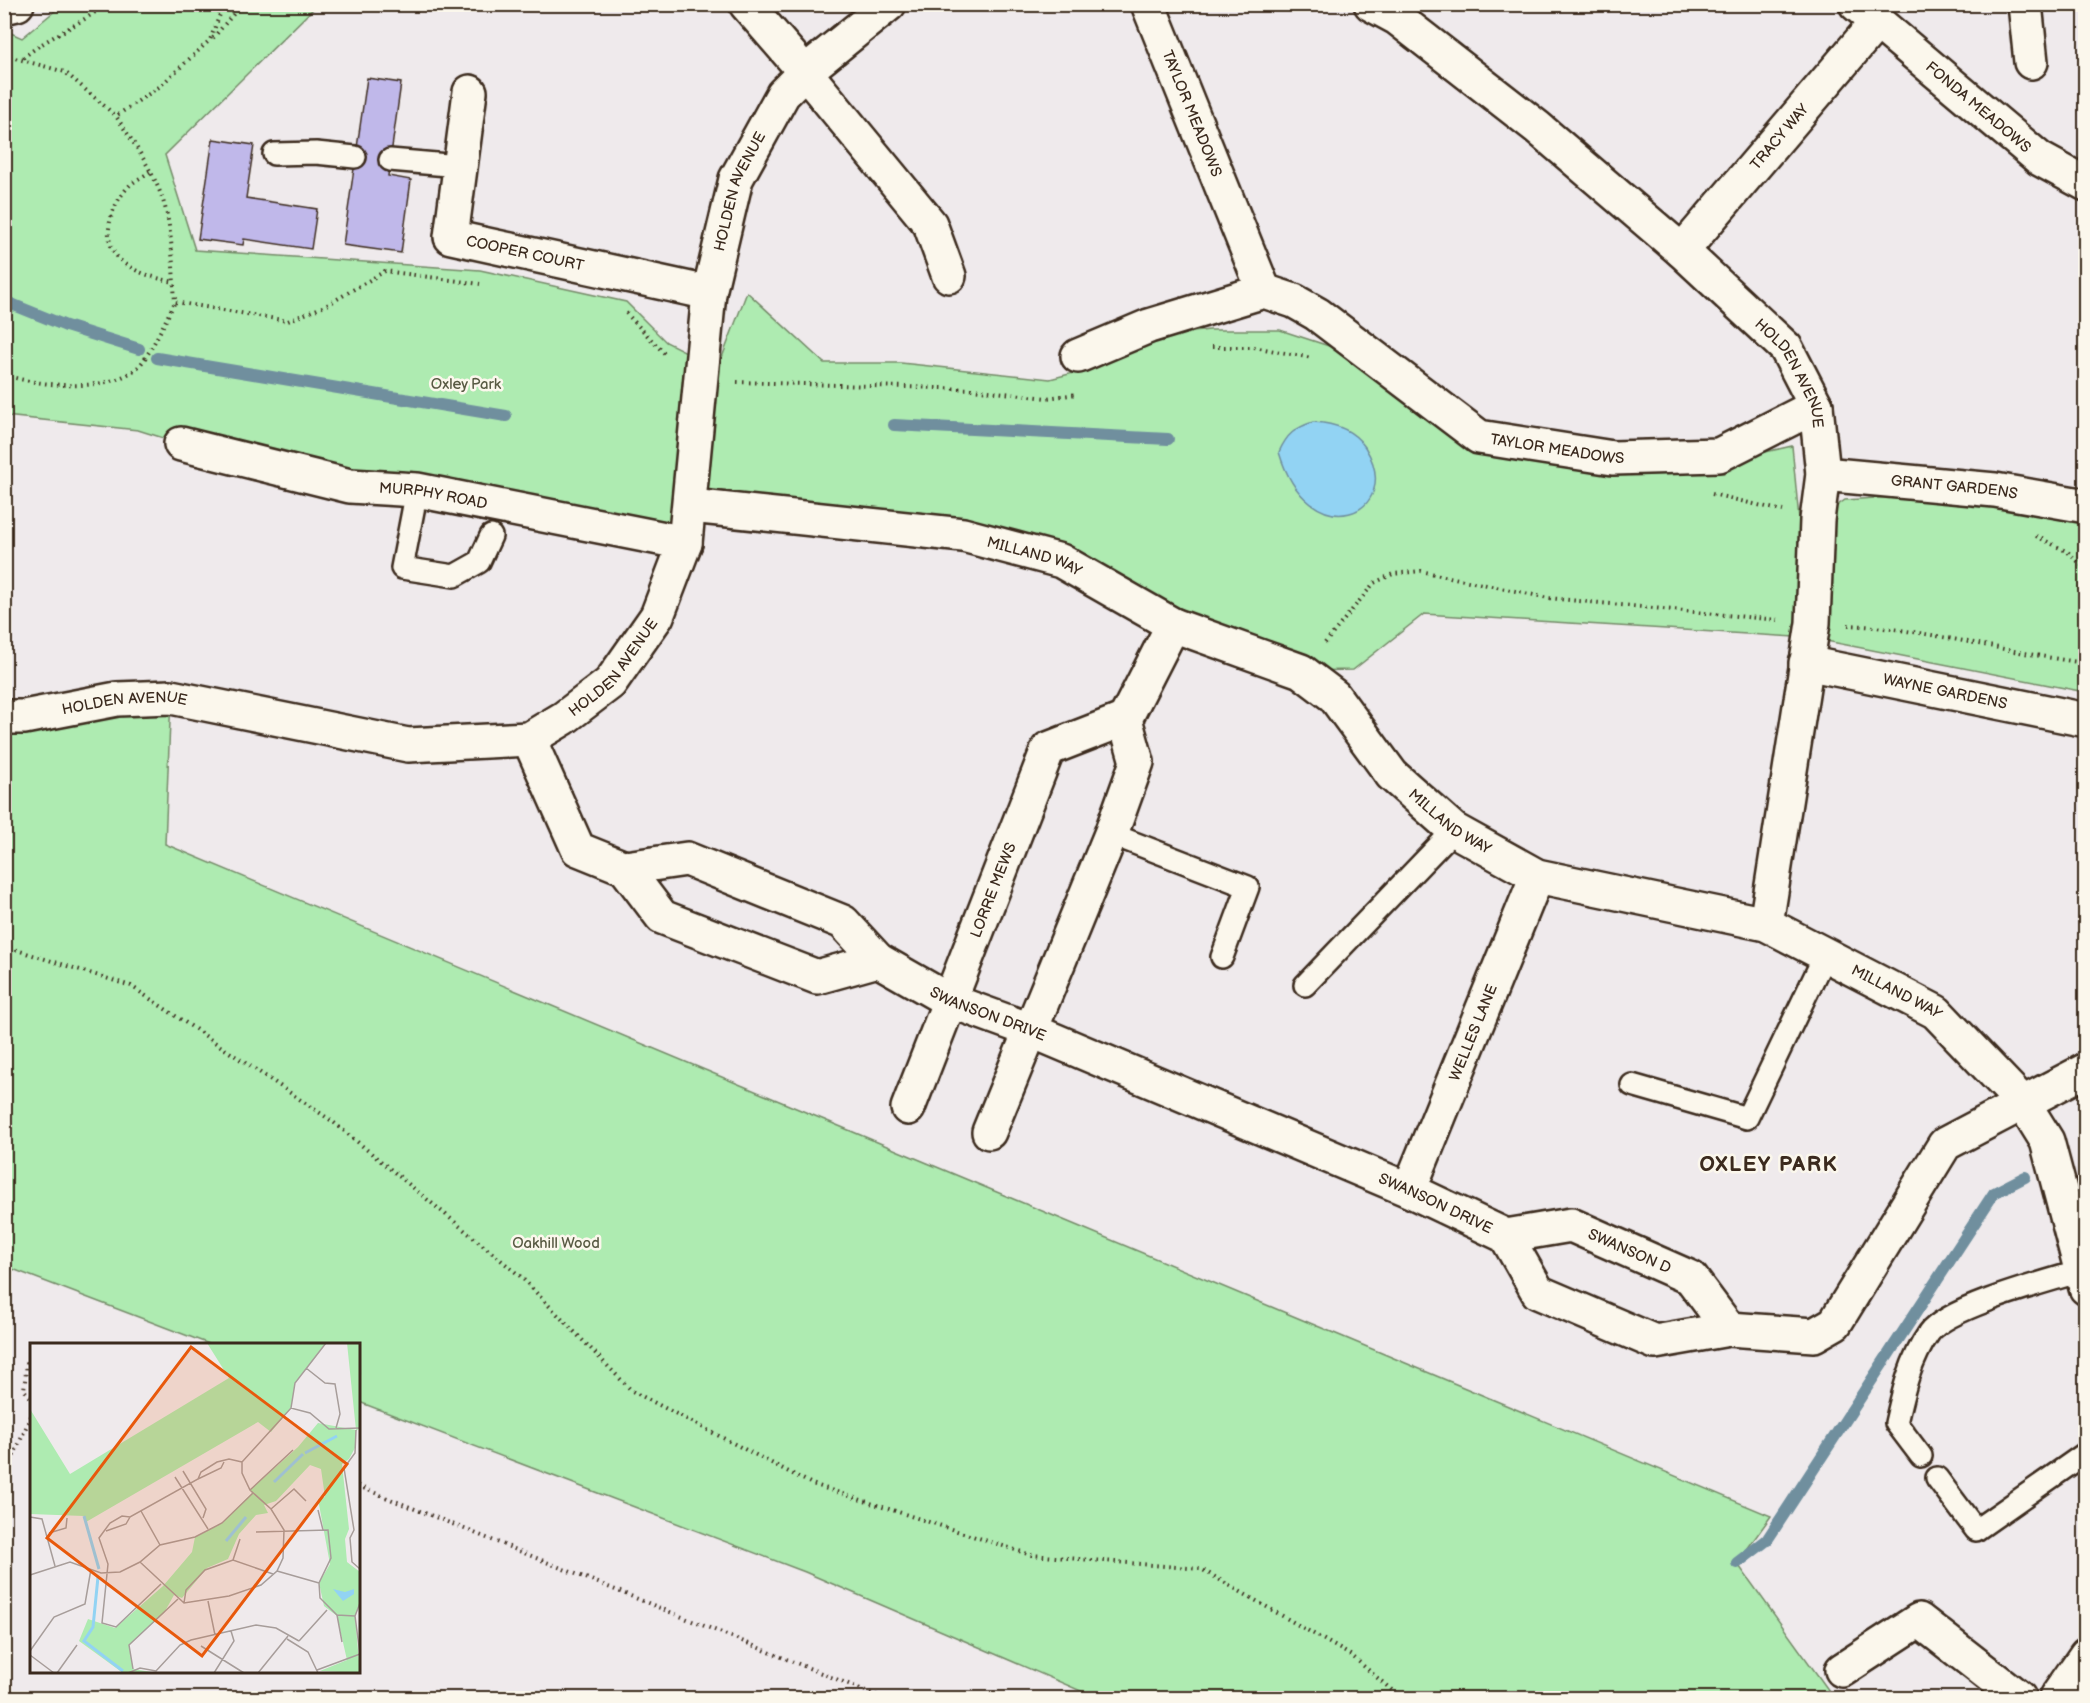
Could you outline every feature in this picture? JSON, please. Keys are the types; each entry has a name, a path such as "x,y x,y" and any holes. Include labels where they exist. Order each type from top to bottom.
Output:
{"street":[{"path":"4,7 17,4"},
{"path":"746,4 930,224 949,276"},
{"name":"HOLDEN AVENUE","path":"4,717 24,717 117,699 171,697 408,745 529,739 564,718 610,682 657,616 685,543 691,506 699,381 705,356 709,293 736,179 783,94 805,72 889,4"},
{"name":"TAYLOR MEADOWS","path":"1148,4 1264,291 1294,301 1317,314 1479,437 1613,458 1719,455 1816,406"},
{"name":"HOLDEN AVENUE","path":"1371,4 1397,18 1537,128 1682,251 1786,348 1816,406 1822,474 1817,520 1812,623 1766,924"},
{"path":"2025,4 2031,62"},
{"name":"TRACY WAY","path":"1682,251 1867,13"},
{"name":"FONDA MEADOWS","path":"1867,13 2040,159 2085,184"},
{"name":"COOPER COURT","path":"470,92 451,237 709,293"},
{"path":"1078,356 1149,326 1264,291"},
{"name":"MURPHY ROAD","path":"181,444 350,486 417,490 685,543"},
{"name":"GRANT GARDENS","path":"1822,474 1995,490 2085,506"},
{"name":"MILLAND WAY","path":"691,506 963,535 1061,561 1173,625 1301,671 1334,696 1392,775 1454,830 1537,876 1766,924 1936,1012 2024,1104 2047,1141 2079,1230 2083,1280"},
{"path":"989,1132 1111,834 1137,762 1125,719 1173,625"},
{"name":"WAYNE GARDENS","path":"1806,663 2085,720"},
{"name":"LORRE MEWS","path":"908,1108 948,1000 1048,748 1125,719"},
{"path":"529,739 578,849 625,868 662,917 817,977 879,960"},
{"name":"SWANSON DRIVE","path":"625,868 687,859 843,922 879,960 948,1000 1030,1030 1409,1190 1506,1236 1538,1292 1655,1342 1729,1329 1814,1335 1835,1323 1945,1144 1990,1118 2024,1104"},
{"name":"WELLES LANE","path":"1409,1190 1537,876"},
{"path":"2024,1104 2085,1070"},
{"name":"SWANSON D","path":"1506,1236 1571,1225 1691,1278 1729,1329"},
{"path":"1842,1670 1920,1620 2019,1698"},
{"path":"2055,1698 2085,1655"}],"lane":[{"path":"274,153 315,153 355,157"},
{"path":"390,160 459,166"},
{"path":"417,490 402,568 454,576 479,562 491,536"},
{"path":"1305,985 1454,830"},
{"path":"1111,834 1248,887 1222,957"},
{"path":"1632,1085 1747,1118 1825,955"},
{"path":"1920,1456 1896,1423 1907,1377 1930,1331 1971,1306 2083,1280"},
{"path":"1937,1478 1976,1530 2085,1453"}],"path":[{"path":"22,58 43,40 90,17 106,4"},
{"path":"210,40 224,4"},
{"path":"116,117 159,87 210,40 242,4"},
{"path":"4,55 22,58 65,72 116,117 150,172 167,213 175,302 140,366 121,377 89,384 53,384 4,375"},
{"path":"150,172 131,184 119,199 111,217 108,234 113,251 123,263 143,274 174,282"},
{"path":"175,302 288,321 327,305 385,271 488,285"},
{"path":"624,312 664,353 699,381 972,389 1046,398 1083,394"},
{"path":"1205,348 1254,347 1319,360"},
{"path":"1703,492 1817,520"},
{"path":"2030,534 2068,552 2085,569"},
{"path":"1301,671 1374,583 1393,574 1421,572 1548,598 1812,623 1883,627 2085,663"},
{"path":"4,946 131,986 333,1121 519,1275 632,1391 812,1484 1030,1555 1200,1569 1352,1656 1401,1698"},
{"path":"30,1360 27,1363 24,1390 30,1397"},
{"path":"4,1478 30,1419"},
{"path":"360,1486 883,1698"}],"green space":[{"name":"Oxley Park","path":"62,5 317,5 165,155 195,250 480,270 626,302 666,342 718,368 747,292 824,363 901,363 1050,379 1081,371 1146,338 1209,330 1280,330 1335,348 1395,383 1454,431 1680,471 1792,446 1810,634 1817,520 1845,500 1995,490 2085,506 2085,692 1811,638 1424,614 1353,670 1301,671 1061,561 691,506 685,543 173,441 138,430 5,416 4,30 22,38"},
{"name":"Oakhill Wood","path":"171,697 165,844 1771,1516 1737,1563 1834,1698 1097,1698 805,1572 360,1402 360,1343 206,1343 10,1268 5,1288 5,717"}],"water":[{"path":"1313,422 1349,431 1365,447 1375,471 1374,491 1364,505 1349,513 1330,513 1311,504 1293,484 1279,452 1292,432"}],"building":[{"path":"367,78 401,83 388,176 411,180 401,253 343,245"},
{"path":"213,139 254,145 246,198 317,209 311,249 244,239 243,245 198,239"}],"waterway":[{"path":"4,301 66,326 139,349"},
{"path":"157,358 506,416"},
{"path":"894,425 1168,439"},
{"path":"1737,1563 1767,1540 1994,1193 2025,1177"}],"district":[{"name":"OXLEY PARK","path":"1769,1164"}]}
